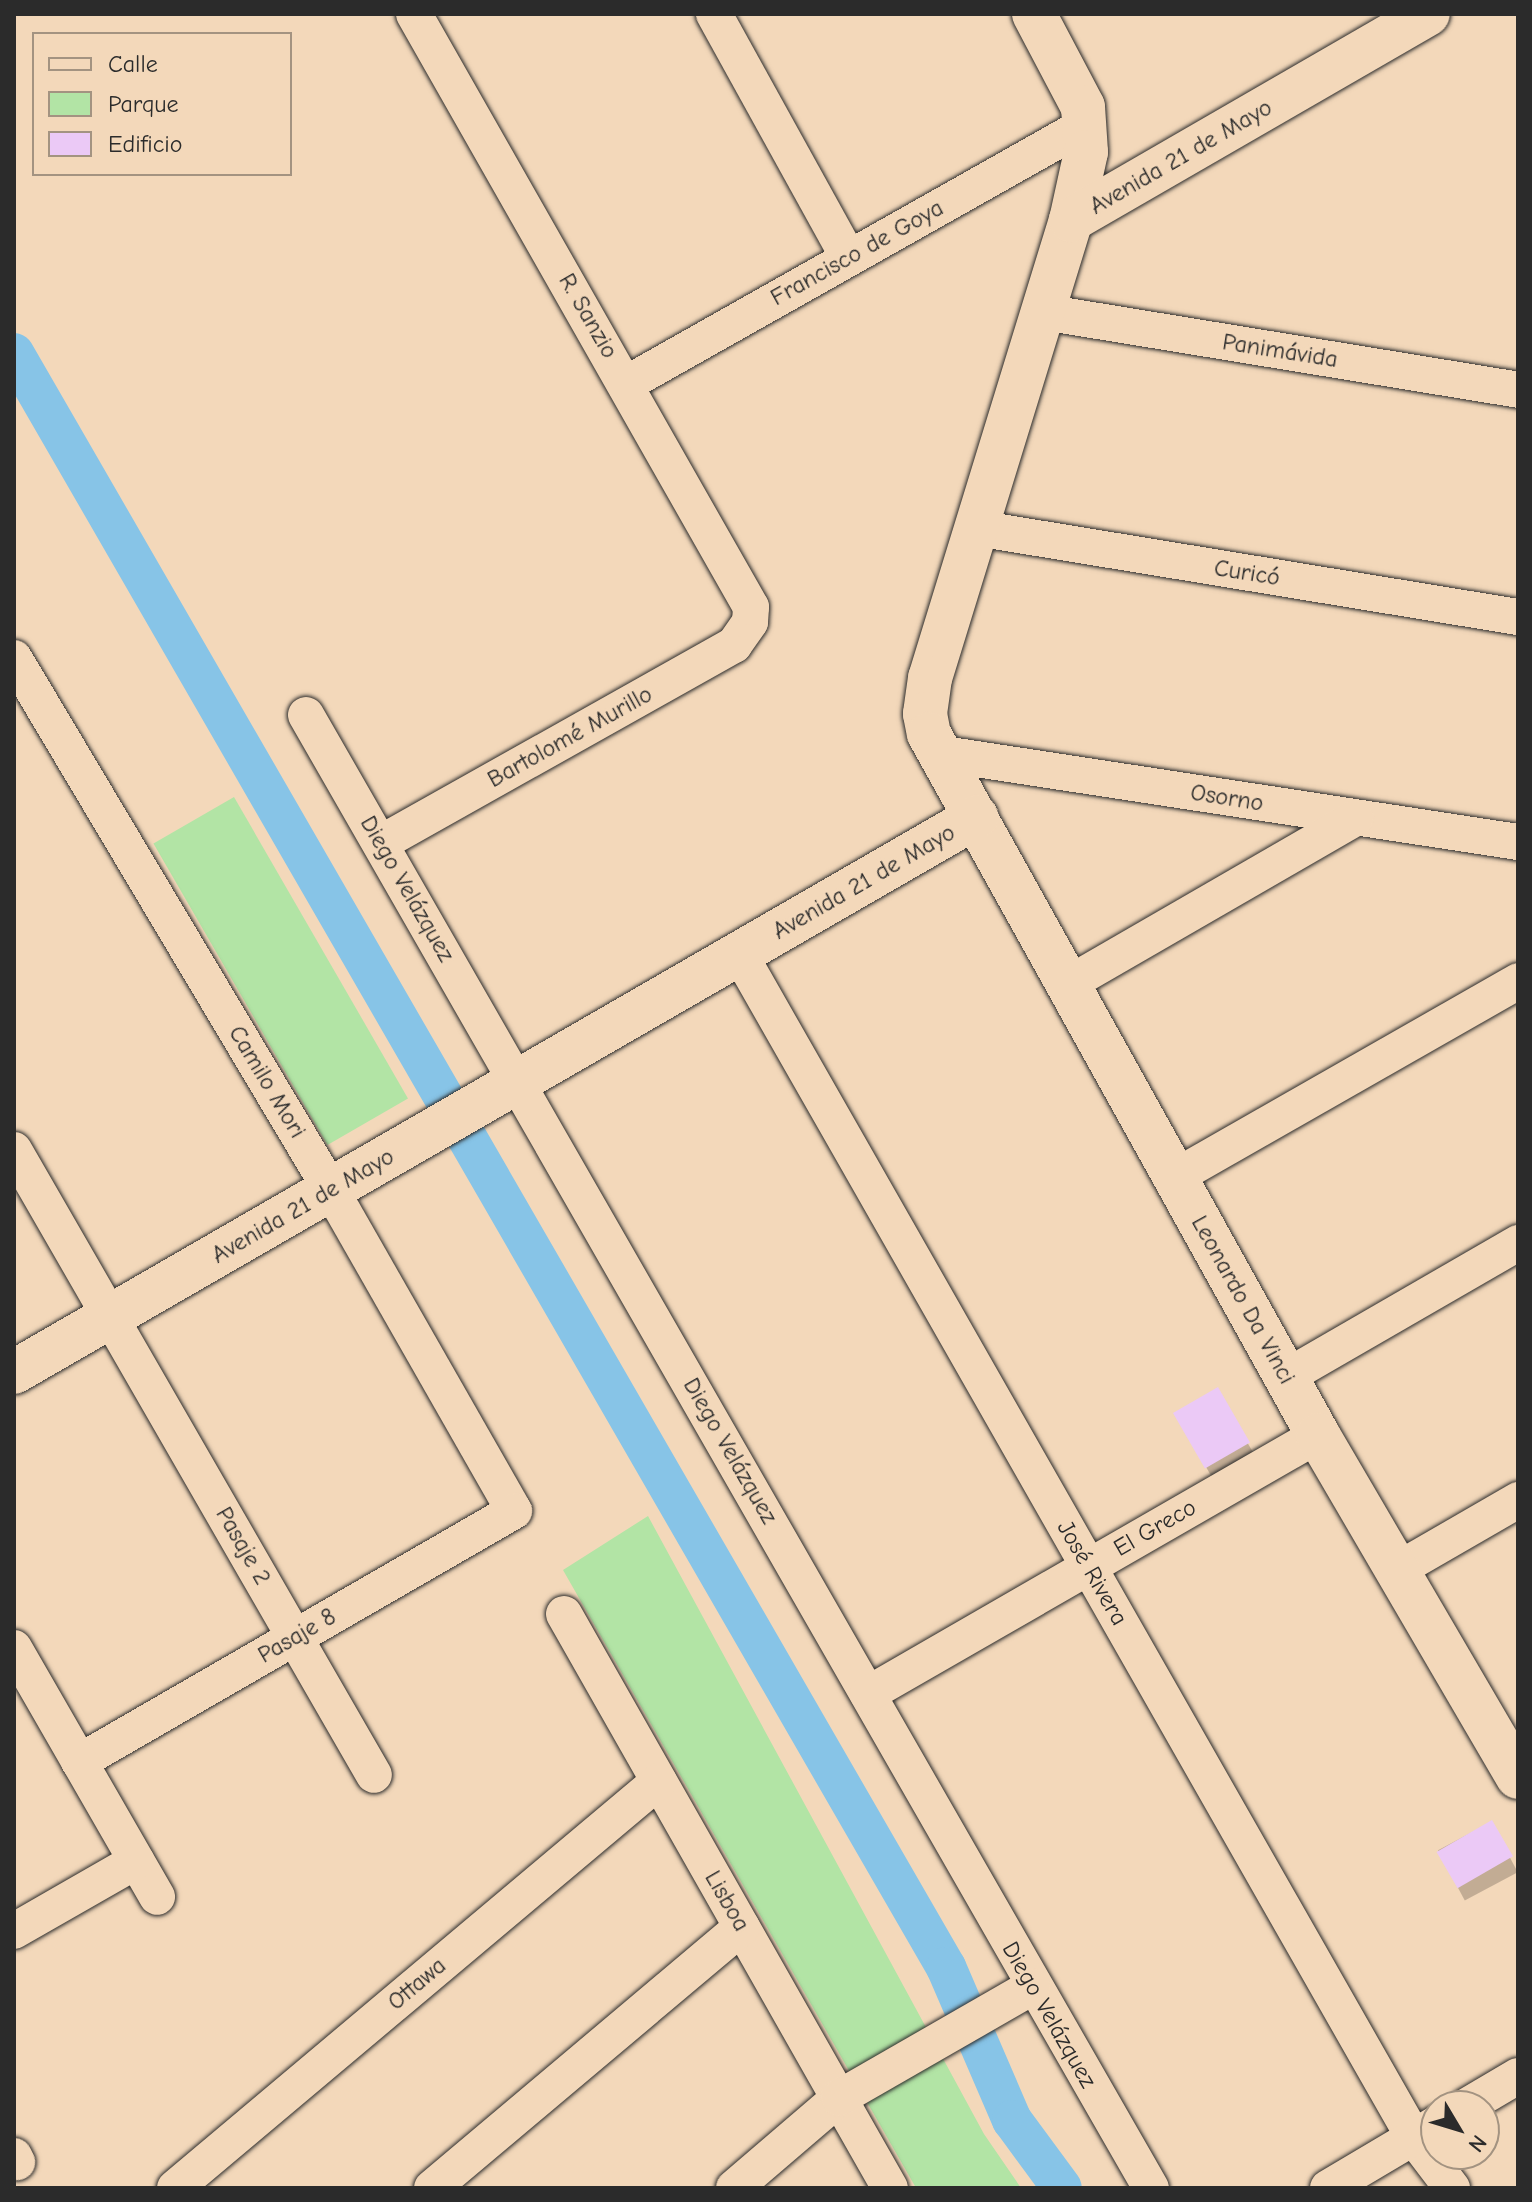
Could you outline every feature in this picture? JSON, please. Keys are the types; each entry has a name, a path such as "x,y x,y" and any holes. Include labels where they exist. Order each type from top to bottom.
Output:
{"street":[{"name":"R. Sanzio","path":"414,14 746,594 750,622"},
{"path":"714,14 848,257"},
{"path":"1034,14 1073,82 1087,124 1071,220"},
{"name":"Avenida 21 de Mayo","path":"14,1372 976,817 937,753 927,724 926,696 1071,220 1428,14"},
{"name":"Francisco de Goya","path":"626,384 1087,124"},
{"name":"Panimávida","path":"1043,312 1518,390"},
{"name":"Curicó","path":"976,528 1518,617"},
{"name":"Bartolomé Murillo","path":"381,843 734,645 750,622"},
{"name":"Camilo Mori","path":"14,658 331,1190 514,1511"},
{"name":"Diego Velázquez","path":"306,715 381,843 505,1089 868,1694 1019,1995 1151,2188"},
{"name":"Osorno","path":"937,753 1518,842"},
{"name":"Leonardo Da Vinci","path":"976,817 1318,1435 1516,1767"},
{"path":"1068,984 1356,818"},
{"name":"José Rivera","path":"739,953 1089,1567 1420,2123"},
{"path":"1175,1177 1518,981"},
{"name":"Pasaje 2","path":"14,1150 374,1775"},
{"path":"1286,1377 1518,1243"},
{"name":"El Greco","path":"868,1694 1318,1435"},
{"path":"1397,1570 1518,1500"},
{"name":"Pasaje 8","path":"79,1762 514,1511"},
{"name":"Lisboa","path":"564,1614 890,2188"},
{"path":"14,1648 157,1897"},
{"name":"Ottawa","path":"175,2188 659,1781"},
{"path":"14,1931 136,1861"},
{"path":"432,2188 742,1927"},
{"path":"734,2188 839,2098 1019,1995"},
{"path":"1494,2090 1518,2076"},
{"path":"1328,2188 1420,2134"}],"green space":[{"path":"234,797 408,1098 327,1145 153,844"},
{"path":"648,1516 984,2134 1021,2188 916,2188 563,1570"}],"building":[{"path":"1218,1387 1250,1442 1205,1468 1173,1413"},
{"path":"1492,1820 1513,1856 1458,1888 1437,1852"}],"waterway":[{"path":"14,353 946,1967 1012,2120 1062,2188"}]}
